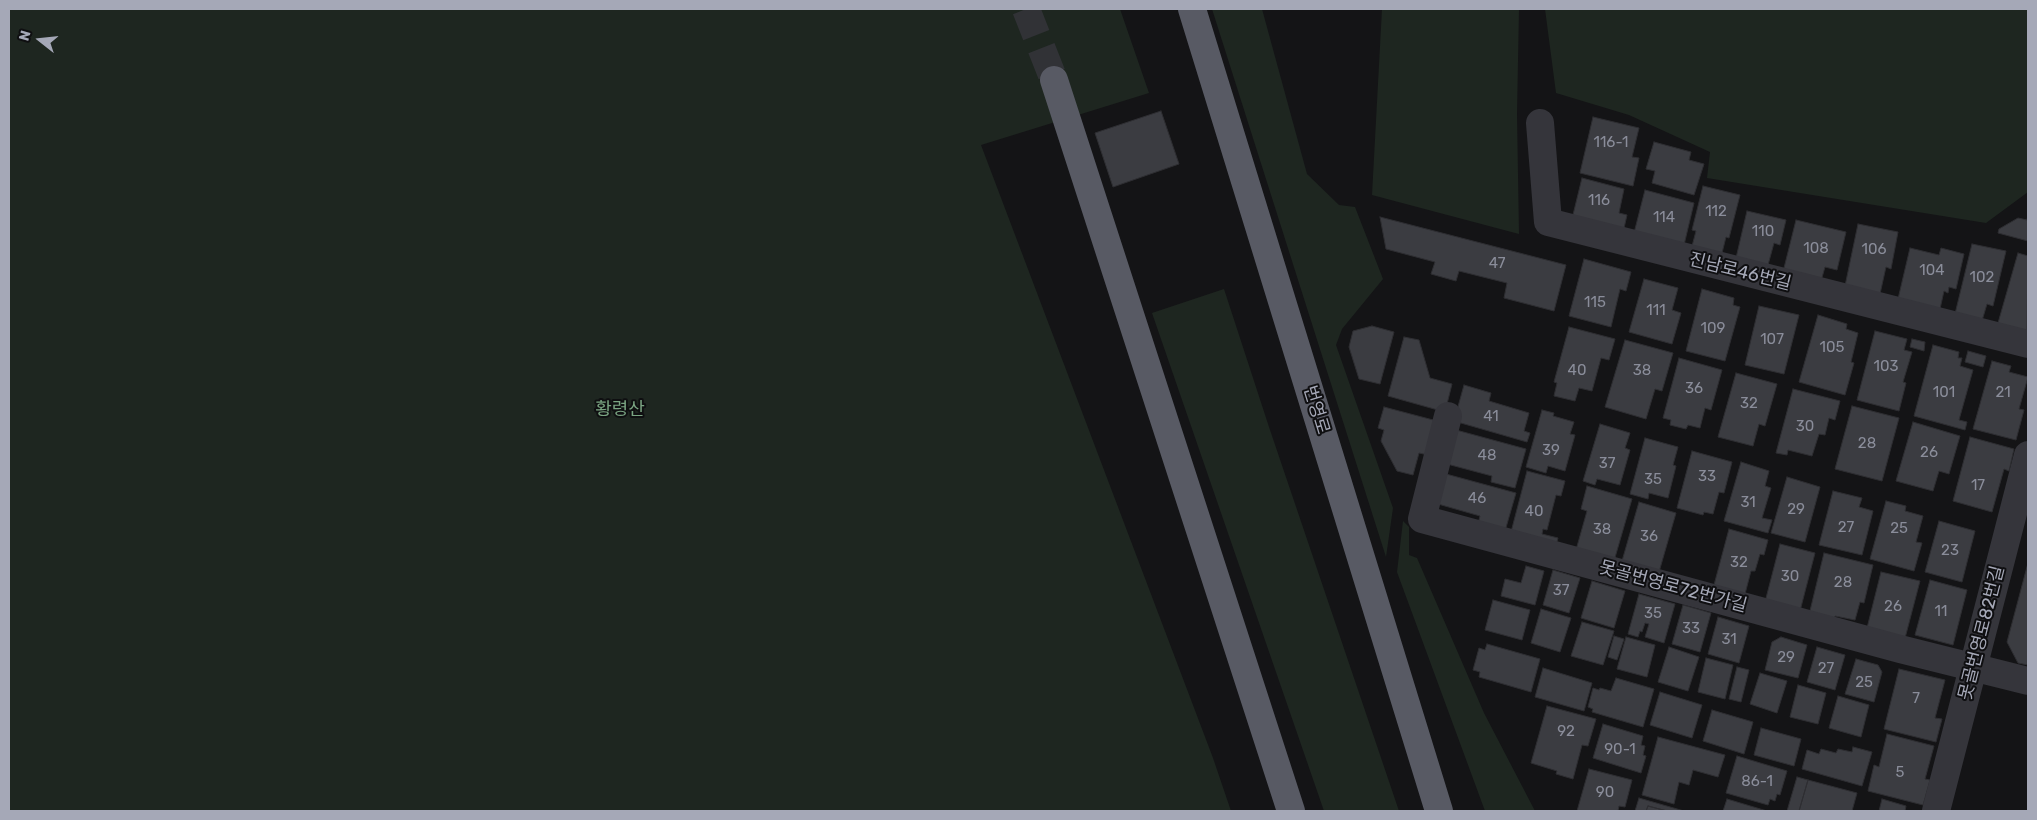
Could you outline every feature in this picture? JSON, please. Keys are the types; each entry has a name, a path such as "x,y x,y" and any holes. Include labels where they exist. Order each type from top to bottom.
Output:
{"highway":[{"name":"번영로","path":"1192,9 1440,811"},
{"path":"1054,80 1291,811"}],"street":[{"name":"진남로46번길","path":"1540,123 1548,222 2028,344"},
{"name":"못골번영로72번가길","path":"1448,416 1422,519 1973,668 2028,681"},
{"name":"못골번영로82번길","path":"1936,811 2028,454"}],"green space":[{"name":"황령산","path":"9,9 1120,9 1149,93 981,145 1213,758 1231,811 9,811"},
{"path":"1212,9 1262,9 1307,174 1339,205 1355,207 1383,279 1342,329 1336,345 1393,508 1386,557"},
{"path":"1382,9 1519,9 1517,114 1519,234 1372,195"},
{"path":"1545,9 2028,9 2028,192 1986,223 1707,178 1710,152 1629,115 1556,93"},
{"path":"1224,289 1399,811 1324,811 1152,313"},
{"path":"1403,521 1409,527 1409,555 1417,558 1484,713 1535,811 1485,811 1397,572"}],"building":[{"path":"1161,111 1179,164 1113,187 1095,133"},
{"path":"1593,117 1639,128 1632,157 1639,158 1633,186 1580,173"},
{"path":"1654,142 1691,152 1689,160 1704,164 1694,195 1652,183 1655,171 1646,169"},
{"path":"1582,178 1624,189 1619,213 1627,215 1622,237 1571,223"},
{"path":"1703,186 1740,195 1729,238 1726,237 1721,257 1691,250 1696,231 1692,230"},
{"path":"1645,190 1694,203 1684,245 1634,233"},
{"path":"1747,211 1786,220 1780,245 1774,243 1768,265 1736,258"},
{"path":"2028,215 2028,241 1998,233 1999,229 2018,218 2027,220"},
{"path":"1380,217 1566,265 1554,311 1504,298 1507,283 1459,271 1456,281 1431,274 1435,262 1386,249"},
{"path":"1796,220 1846,232 1837,270 1825,267 1821,281 1783,272"},
{"path":"1858,224 1898,232 1891,269 1886,267 1880,294 1845,286"},
{"path":"1972,244 2006,251 1993,306 1987,304 1981,324 1954,318"},
{"path":"1910,248 1939,255 1941,248 1964,254 1956,289 1949,287 1948,293 1944,291 1940,309 1898,299"},
{"path":"2018,253 2028,256 2027,331 1998,323"},
{"path":"1584,259 1631,272 1626,291 1620,289 1611,327 1569,316"},
{"path":"1644,279 1678,288 1672,310 1681,313 1672,344 1629,332"},
{"path":"1702,289 1734,298 1733,305 1740,307 1725,361 1686,351"},
{"path":"1759,306 1799,315 1784,374 1745,365"},
{"path":"1818,315 1847,324 1846,329 1858,333 1851,362 1854,363 1845,395 1799,382"},
{"path":"1372,326 1394,332 1380,384 1359,379 1349,347 1353,331"},
{"path":"1569,327 1615,339 1609,360 1601,358 1592,391 1579,388 1575,401 1554,396 1557,383 1554,382"},
{"path":"1875,331 1907,339 1904,350 1912,352 1903,382 1906,383 1899,411 1857,400"},
{"path":"1404,337 1419,340 1430,378 1452,384 1445,412 1388,396"},
{"path":"1912,339 1925,342 1924,351 1910,347"},
{"path":"1625,340 1673,353 1662,391 1655,389 1646,419 1605,407"},
{"path":"1933,345 1959,352 1958,358 1962,358 1960,366 1973,370 1959,420 1967,422 1965,430 1914,416"},
{"path":"1968,351 1986,356 1983,367 1965,362"},
{"path":"1679,358 1722,370 1711,410 1705,408 1700,428 1688,425 1686,429 1670,425 1671,420 1663,418"},
{"path":"1992,361 2011,366 2009,372 2028,377 2019,409 2024,410 2016,440 1973,429"},
{"path":"1736,373 1777,384 1765,426 1759,424 1753,446 1718,437"},
{"path":"1464,385 1491,393 1489,401 1529,413 1524,431 1530,433 1527,442 1454,421"},
{"path":"1793,389 1840,401 1835,420 1829,418 1825,435 1819,434 1812,456 1788,450 1787,455 1776,453"},
{"path":"1852,406 1899,418 1882,481 1835,469"},
{"path":"1384,407 1437,421 1428,455 1419,453 1413,475 1397,471 1381,441 1384,430 1378,428"},
{"path":"1542,410 1554,413 1553,416 1574,422 1570,434 1575,435 1565,471 1548,466 1546,473 1526,467"},
{"path":"1913,422 1960,436 1949,474 1939,471 1933,491 1896,481"},
{"path":"1600,424 1630,433 1625,448 1630,450 1620,485 1597,479 1595,485 1583,481"},
{"path":"1456,430 1526,449 1515,488 1491,482 1492,476 1447,464"},
{"path":"1970,437 2014,449 2009,471 2004,469 1992,512 1953,501"},
{"path":"1645,438 1678,447 1673,465 1676,466 1668,498 1649,493 1648,499 1630,494"},
{"path":"1692,451 1732,462 1724,493 1719,492 1713,514 1704,512 1703,515 1677,508"},
{"path":"1741,462 1769,471 1765,486 1771,488 1762,518 1772,520 1768,533 1724,521"},
{"path":"1527,471 1565,481 1561,496 1556,495 1547,530 1543,529 1542,534 1558,538 1556,545 1511,532"},
{"path":"1446,474 1516,493 1505,531 1478,524 1480,516 1438,504"},
{"path":"1787,477 1820,487 1805,542 1771,533"},
{"path":"1587,486 1632,499 1614,561 1576,550 1587,511 1581,509"},
{"path":"1833,491 1862,498 1859,507 1873,511 1862,555 1819,545"},
{"path":"1886,501 1906,506 1905,511 1923,516 1916,542 1922,543 1914,571 1870,559"},
{"path":"1639,502 1676,513 1659,572 1622,561"},
{"path":"1939,521 1975,531 1962,582 1925,572"},
{"path":"1729,529 1768,540 1764,555 1760,554 1755,571 1751,571 1745,594 1714,585"},
{"path":"1780,544 1815,553 1800,611 1765,602"},
{"path":"1824,553 1873,565 1864,603 1860,602 1855,620 1835,616 1834,621 1809,615"},
{"path":"2028,563 2028,665 2018,663 2007,642"},
{"path":"1526,566 1544,571 1535,605 1501,596 1505,579 1521,583"},
{"path":"1553,570 1580,578 1569,613 1543,605"},
{"path":"1881,572 1920,581 1904,642 1866,632"},
{"path":"1930,580 1967,590 1953,645 1915,635"},
{"path":"1592,581 1625,591 1614,628 1581,618"},
{"path":"1639,594 1675,604 1664,643 1645,637 1649,624 1645,623 1638,637 1628,634"},
{"path":"1493,600 1530,610 1522,640 1485,630"},
{"path":"1683,605 1711,613 1700,652 1672,644"},
{"path":"1541,609 1571,618 1560,652 1531,643"},
{"path":"1718,617 1749,626 1739,663 1708,654"},
{"path":"1582,622 1614,631 1603,665 1571,656"},
{"path":"1614,636 1624,639 1617,660 1608,657"},
{"path":"1626,637 1655,645 1647,677 1617,669"},
{"path":"1781,637 1807,645 1798,678 1765,670 1772,642"},
{"path":"1487,644 1540,659 1531,692 1479,677 1480,672 1473,670 1479,648 1485,650"},
{"path":"1669,647 1699,657 1688,691 1658,682"},
{"path":"1817,647 1845,655 1835,690 1807,682"},
{"path":"1706,658 1733,665 1725,699 1698,692"},
{"path":"1856,659 1878,665 1882,672 1874,702 1845,694"},
{"path":"1737,667 1749,670 1741,702 1729,699"},
{"path":"1543,668 1592,683 1584,711 1535,697"},
{"path":"1899,669 1945,680 1935,718 1942,719 1936,742 1884,729"},
{"path":"1760,673 1787,681 1777,713 1750,704"},
{"path":"1616,678 1654,689 1643,727 1592,712 1593,709 1588,707 1593,688 1611,691"},
{"path":"1798,685 1826,693 1818,724 1790,717"},
{"path":"1660,692 1702,705 1692,738 1650,725"},
{"path":"1838,696 1869,705 1861,737 1829,728"},
{"path":"1547,706 1596,719 1588,746 1582,745 1573,779 1556,774 1557,771 1531,763"},
{"path":"1712,710 1753,722 1744,754 1703,741"},
{"path":"1603,724 1643,736 1641,745 1645,746 1643,755 1646,756 1641,773 1593,758"},
{"path":"1761,728 1801,739 1794,766 1754,755"},
{"path":"1887,734 1934,746 1925,779 1930,780 1923,805 1868,791 1874,765 1879,767"},
{"path":"1658,737 1725,755 1718,777 1693,770 1689,785 1679,782 1674,804 1642,795"},
{"path":"1853,747 1872,752 1862,786 1802,769 1807,750 1819,754 1821,749 1836,753 1838,749 1852,752"},
{"path":"1737,756 1787,771 1780,795 1777,794 1775,801 1770,799 1768,805 1726,793"},
{"path":"1589,769 1632,780 1625,807 1619,806 1618,811 1577,811"},
{"path":"1797,777 1808,780 1799,811 1787,811"},
{"path":"1808,780 1857,793 1852,811 1799,811"},
{"path":"1639,798 1684,811 1667,811 1648,806 1646,811 1635,811"},
{"path":"1727,799 1767,811 1723,811"},
{"path":"1882,799 1906,806 1905,811 1879,811"},
{"path":"1648,806 1667,811 1646,811"}],"tunnel":[{"path":"1026,9 1054,80"}]}
